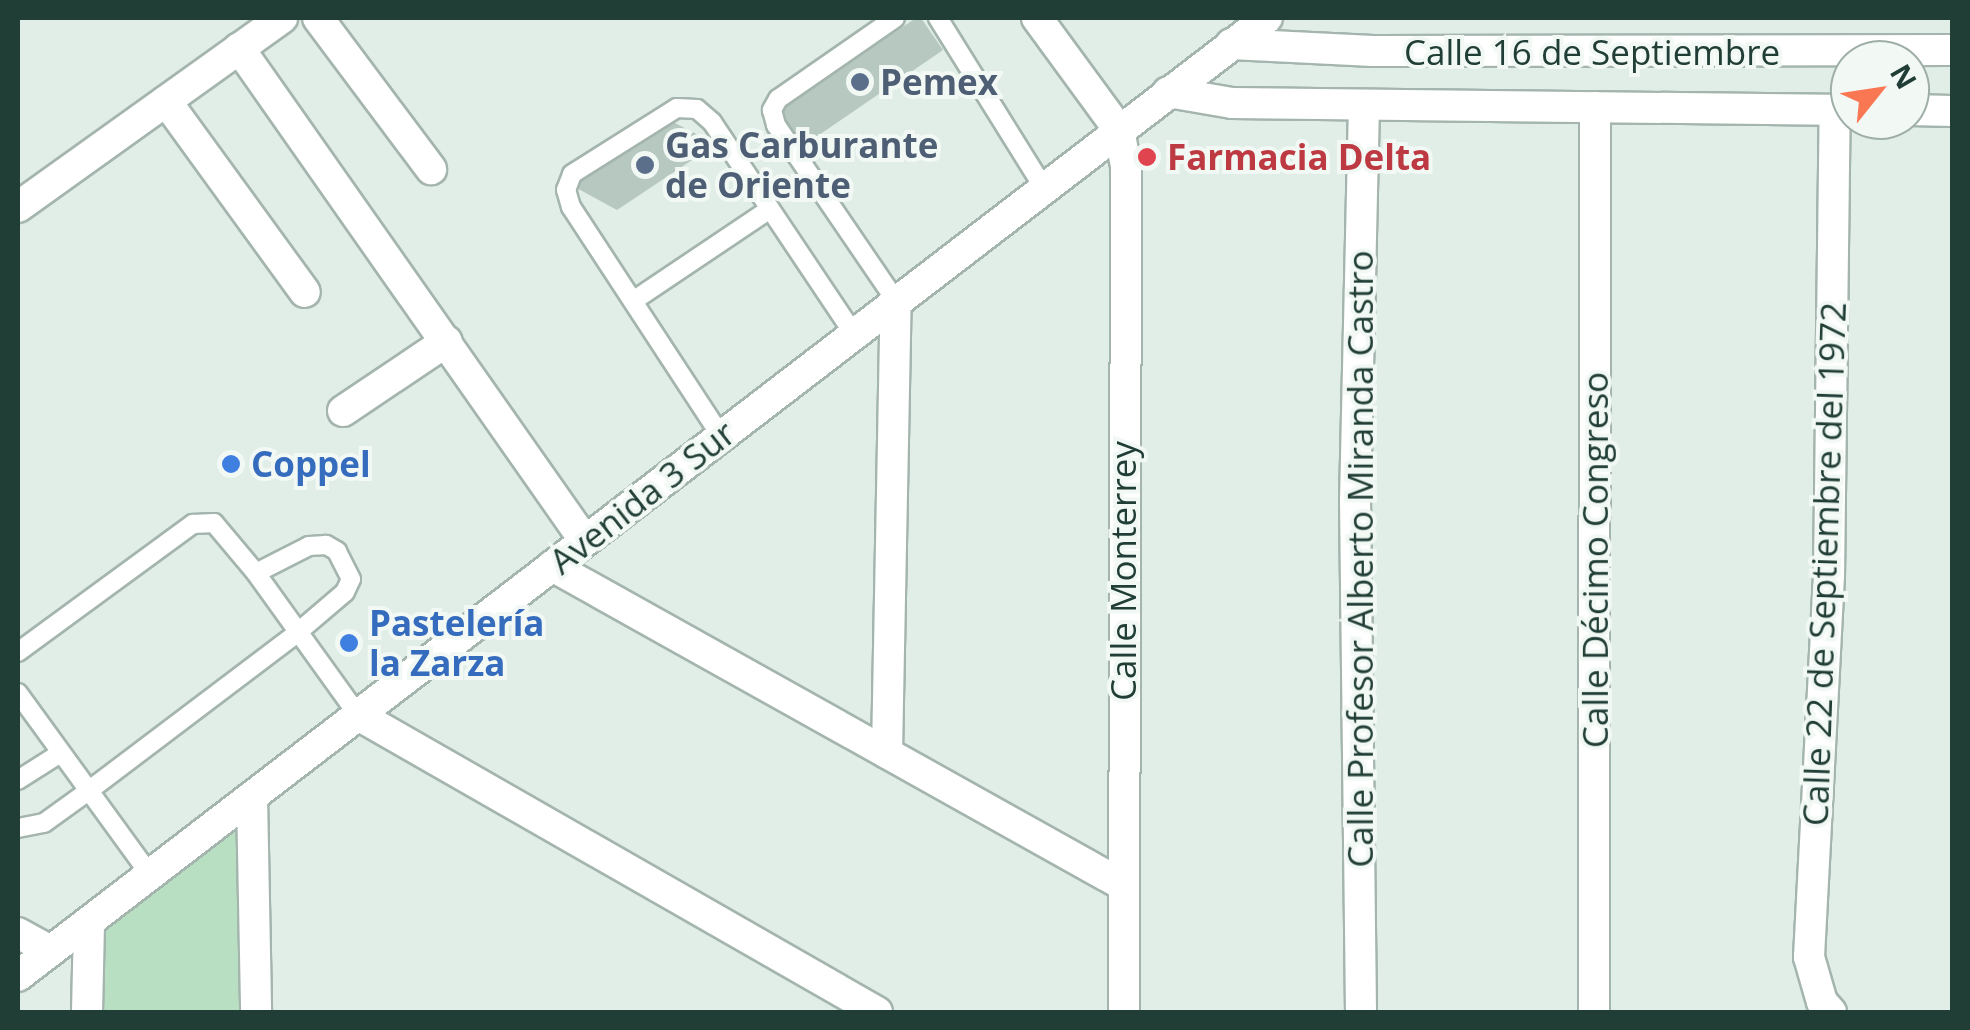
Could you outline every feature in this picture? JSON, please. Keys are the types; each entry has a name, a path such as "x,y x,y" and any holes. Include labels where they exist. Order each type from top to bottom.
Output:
{"street":[{"path":"18,206 282,18"},
{"path":"318,18 431,169"},
{"path":"1037,18 1118,130"},
{"name":"Avenida 3 Sur","path":"18,976 1267,18"},
{"name":"Calle 16 de Septiembre","path":"1232,44 1373,51 1952,50"},
{"path":"239,48 585,541"},
{"name":"Calle 16 de Septiembre","path":"1168,92 1232,103 1830,110"},
{"path":"166,101 305,292"},
{"name":"Calle Profesor Alberto Miranda Castro","path":"1360,1012 1355,501 1364,105"},
{"name":"Calle Décimo Congreso","path":"1594,1012 1595,107"},
{"name":"Calle Monterrey","path":"1118,130 1128,200 1122,298 1124,1012"},
{"name":"Calle 22 de Septiembre del 1972","path":"1831,1012 1822,1002 1810,958 1829,576 1841,140"},
{"path":"887,753 896,301"},
{"path":"344,411 446,341"},
{"path":"552,566 1124,885"},
{"path":"358,715 877,1012"},
{"path":"252,797 256,1012"},
{"path":"87,1012 89,922"},
{"path":"18,934 50,952"}],"lane":[{"path":"895,18 778,99 772,110 776,126 896,301"},
{"path":"938,18 1044,188"},
{"path":"721,436 571,207 566,190 572,174 677,108 697,110 712,122 854,334"},
{"path":"633,301 770,209"},
{"path":"18,652 193,524 214,522 256,573 358,715"},
{"path":"18,828 44,823 86,792 296,633 345,592 351,579 348,566 337,551 326,545 309,546 256,573"},
{"path":"18,692 86,792 150,875"},
{"path":"18,780 59,754"}],"green space":[{"path":"242,825 244,1012 99,1012 100,934"}],"building":[{"name":"Pemex","path":"921,18 943,50 800,148 776,113"},
{"name":"Gas Carburante de Oriente","path":"671,121 716,144 617,210 573,186"}],"place":[{"name":"Pemex","path":"860,82"},
{"name":"Farmacia Delta","path":"1147,157"},
{"name":"Gas Carburante de Oriente","path":"645,165"},
{"name":"Coppel","path":"231,464"},
{"name":"Pastelería la Zarza","path":"349,643"}]}
